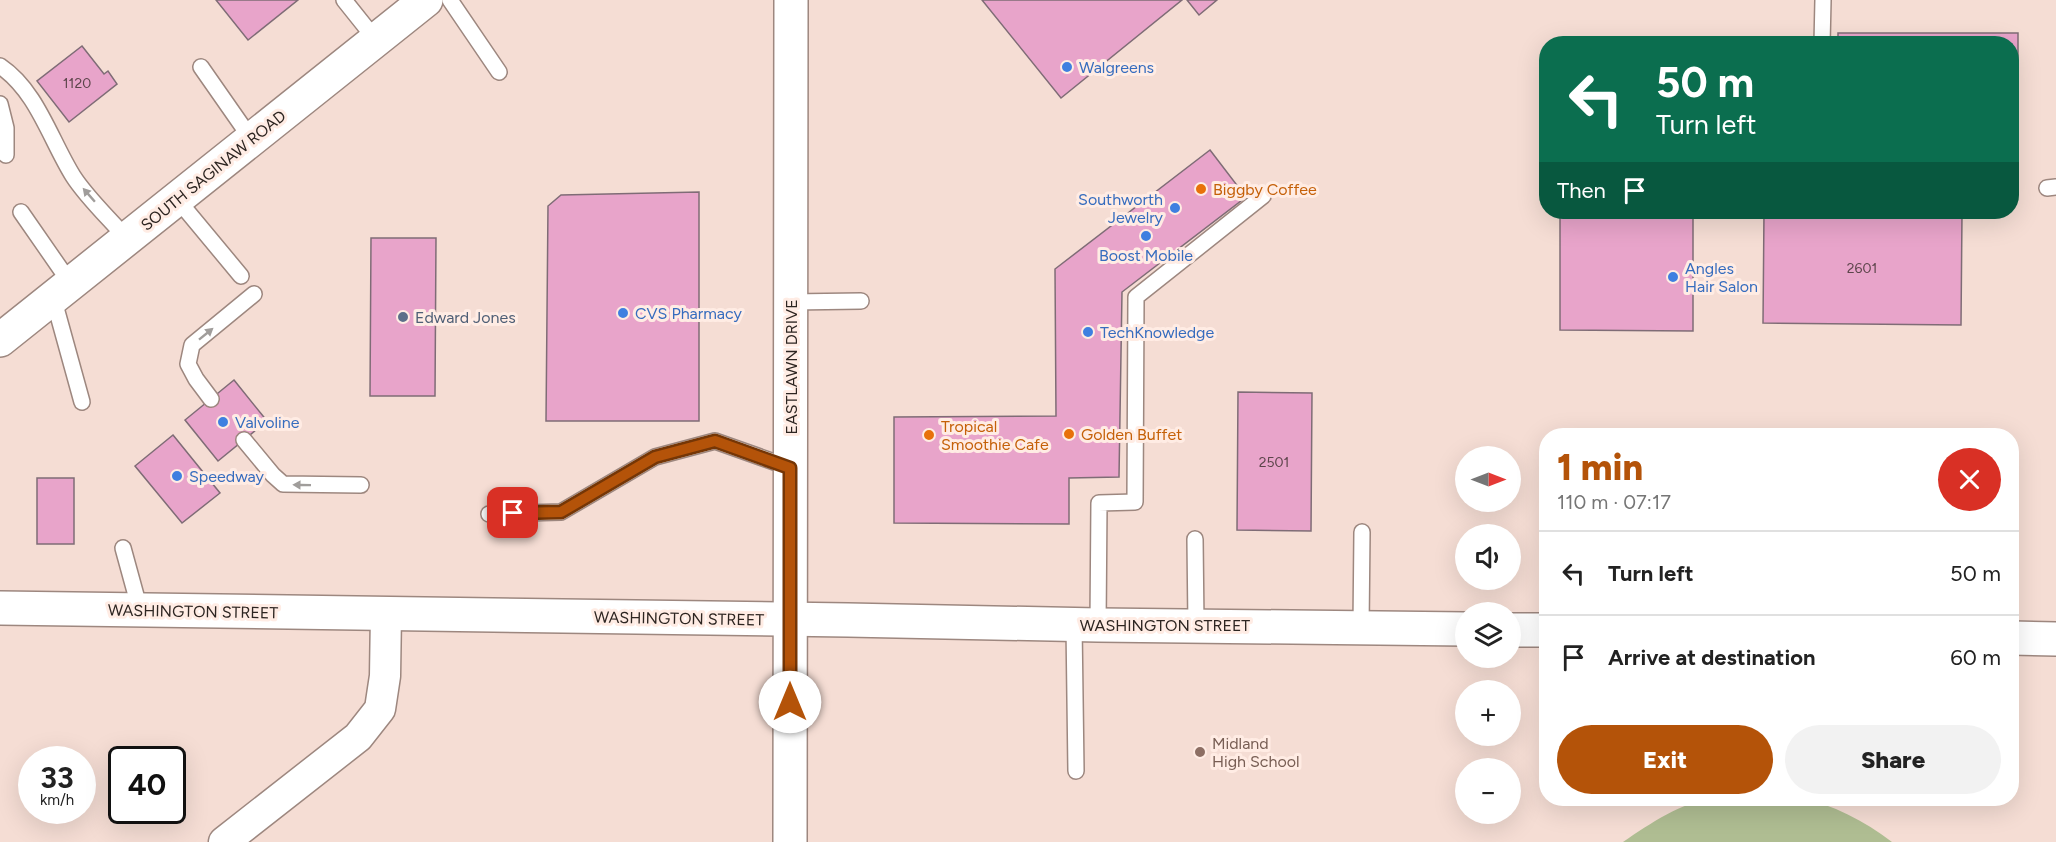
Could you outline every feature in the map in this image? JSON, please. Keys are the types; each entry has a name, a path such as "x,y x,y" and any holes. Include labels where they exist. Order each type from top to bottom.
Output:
{"street":[{"name":"SOUTH SAGINAW ROAD","path":"0,340 426,0"},
{"name":"EASTLAWN DRIVE","path":"790,842 791,0"},
{"name":"WASHINGTON STREET","path":"0,608 1455,629"},
{"path":"224,842 358,737 380,709 385,676 386,613"},
{"path":"1521,630 1539,630"},
{"path":"2019,638 2056,639"}],"lane":[{"path":"344,0 376,40"},
{"path":"450,0 499,72"},
{"path":"1822,0 1822,36"},
{"path":"0,66 13,75 37,109 74,178 127,239"},
{"path":"201,67 252,140"},
{"path":"0,104 6,128 6,155"},
{"path":"1076,771 1086,625 1099,503 1135,502 1136,297 1263,196"},
{"path":"177,199 241,276"},
{"path":"21,212 62,290 82,402"},
{"path":"211,399 188,364 192,345 254,294"},
{"path":"791,302 861,301"},
{"path":"244,440 283,484 361,485"},
{"path":"489,514 561,512 655,457 715,441 790,468"},
{"path":"1361,627 1362,532"},
{"path":"1196,539 1196,625"},
{"path":"123,548 140,610"}],"green space":[{"path":"1685,806 1829,806 1848,814 1892,842 1623,842"}],"building":[{"path":"216,0 298,0 248,40"},
{"name":"Walgreens","path":"982,0 1182,0 1061,98"},
{"path":"1187,0 1217,0 1199,15"},
{"path":"1838,33 2018,33 2018,36 1838,36"},
{"path":"82,46 104,74 108,71 117,84 69,122 37,81"},
{"path":"1210,150 1246,197 1122,292 1119,477 1069,478 1069,524 894,523 894,417 1056,416 1055,269"},
{"name":"CVS Pharmacy","path":"699,192 699,421 546,421 548,206 561,195"},
{"path":"1560,219 1693,219 1693,331 1560,330"},
{"path":"1764,219 1962,219 1961,325 1763,323"},
{"name":"Edward Jones","path":"371,238 436,238 435,396 370,396"},
{"path":"234,380 267,421 218,461 185,420"},
{"path":"1238,392 1312,393 1311,531 1237,530"},
{"path":"173,435 220,493 182,523 135,466"},
{"path":"37,478 74,478 74,544 37,544"}],"place":[{"name":"Walgreens","path":"1067,67"},
{"name":"Biggby Coffee","path":"1201,189"},
{"name":"Southworth Jewelry","path":"1175,208"},
{"name":"Boost Mobile","path":"1146,236"},
{"name":"Angles Hair Salon","path":"1673,277"},
{"name":"CVS Pharmacy","path":"623,313"},
{"name":"Edward Jones","path":"403,317"},
{"name":"TechKnowledge","path":"1088,332"},
{"name":"Valvoline","path":"223,422"},
{"name":"Golden Buffet","path":"1069,434"},
{"name":"Tropical Smoothie Cafe","path":"929,435"},
{"name":"Speedway","path":"177,476"},
{"name":"Midland High School","path":"1200,752"}],"route":[{"path":"513,513 561,512 655,457 715,441 790,468 790,702"}]}
